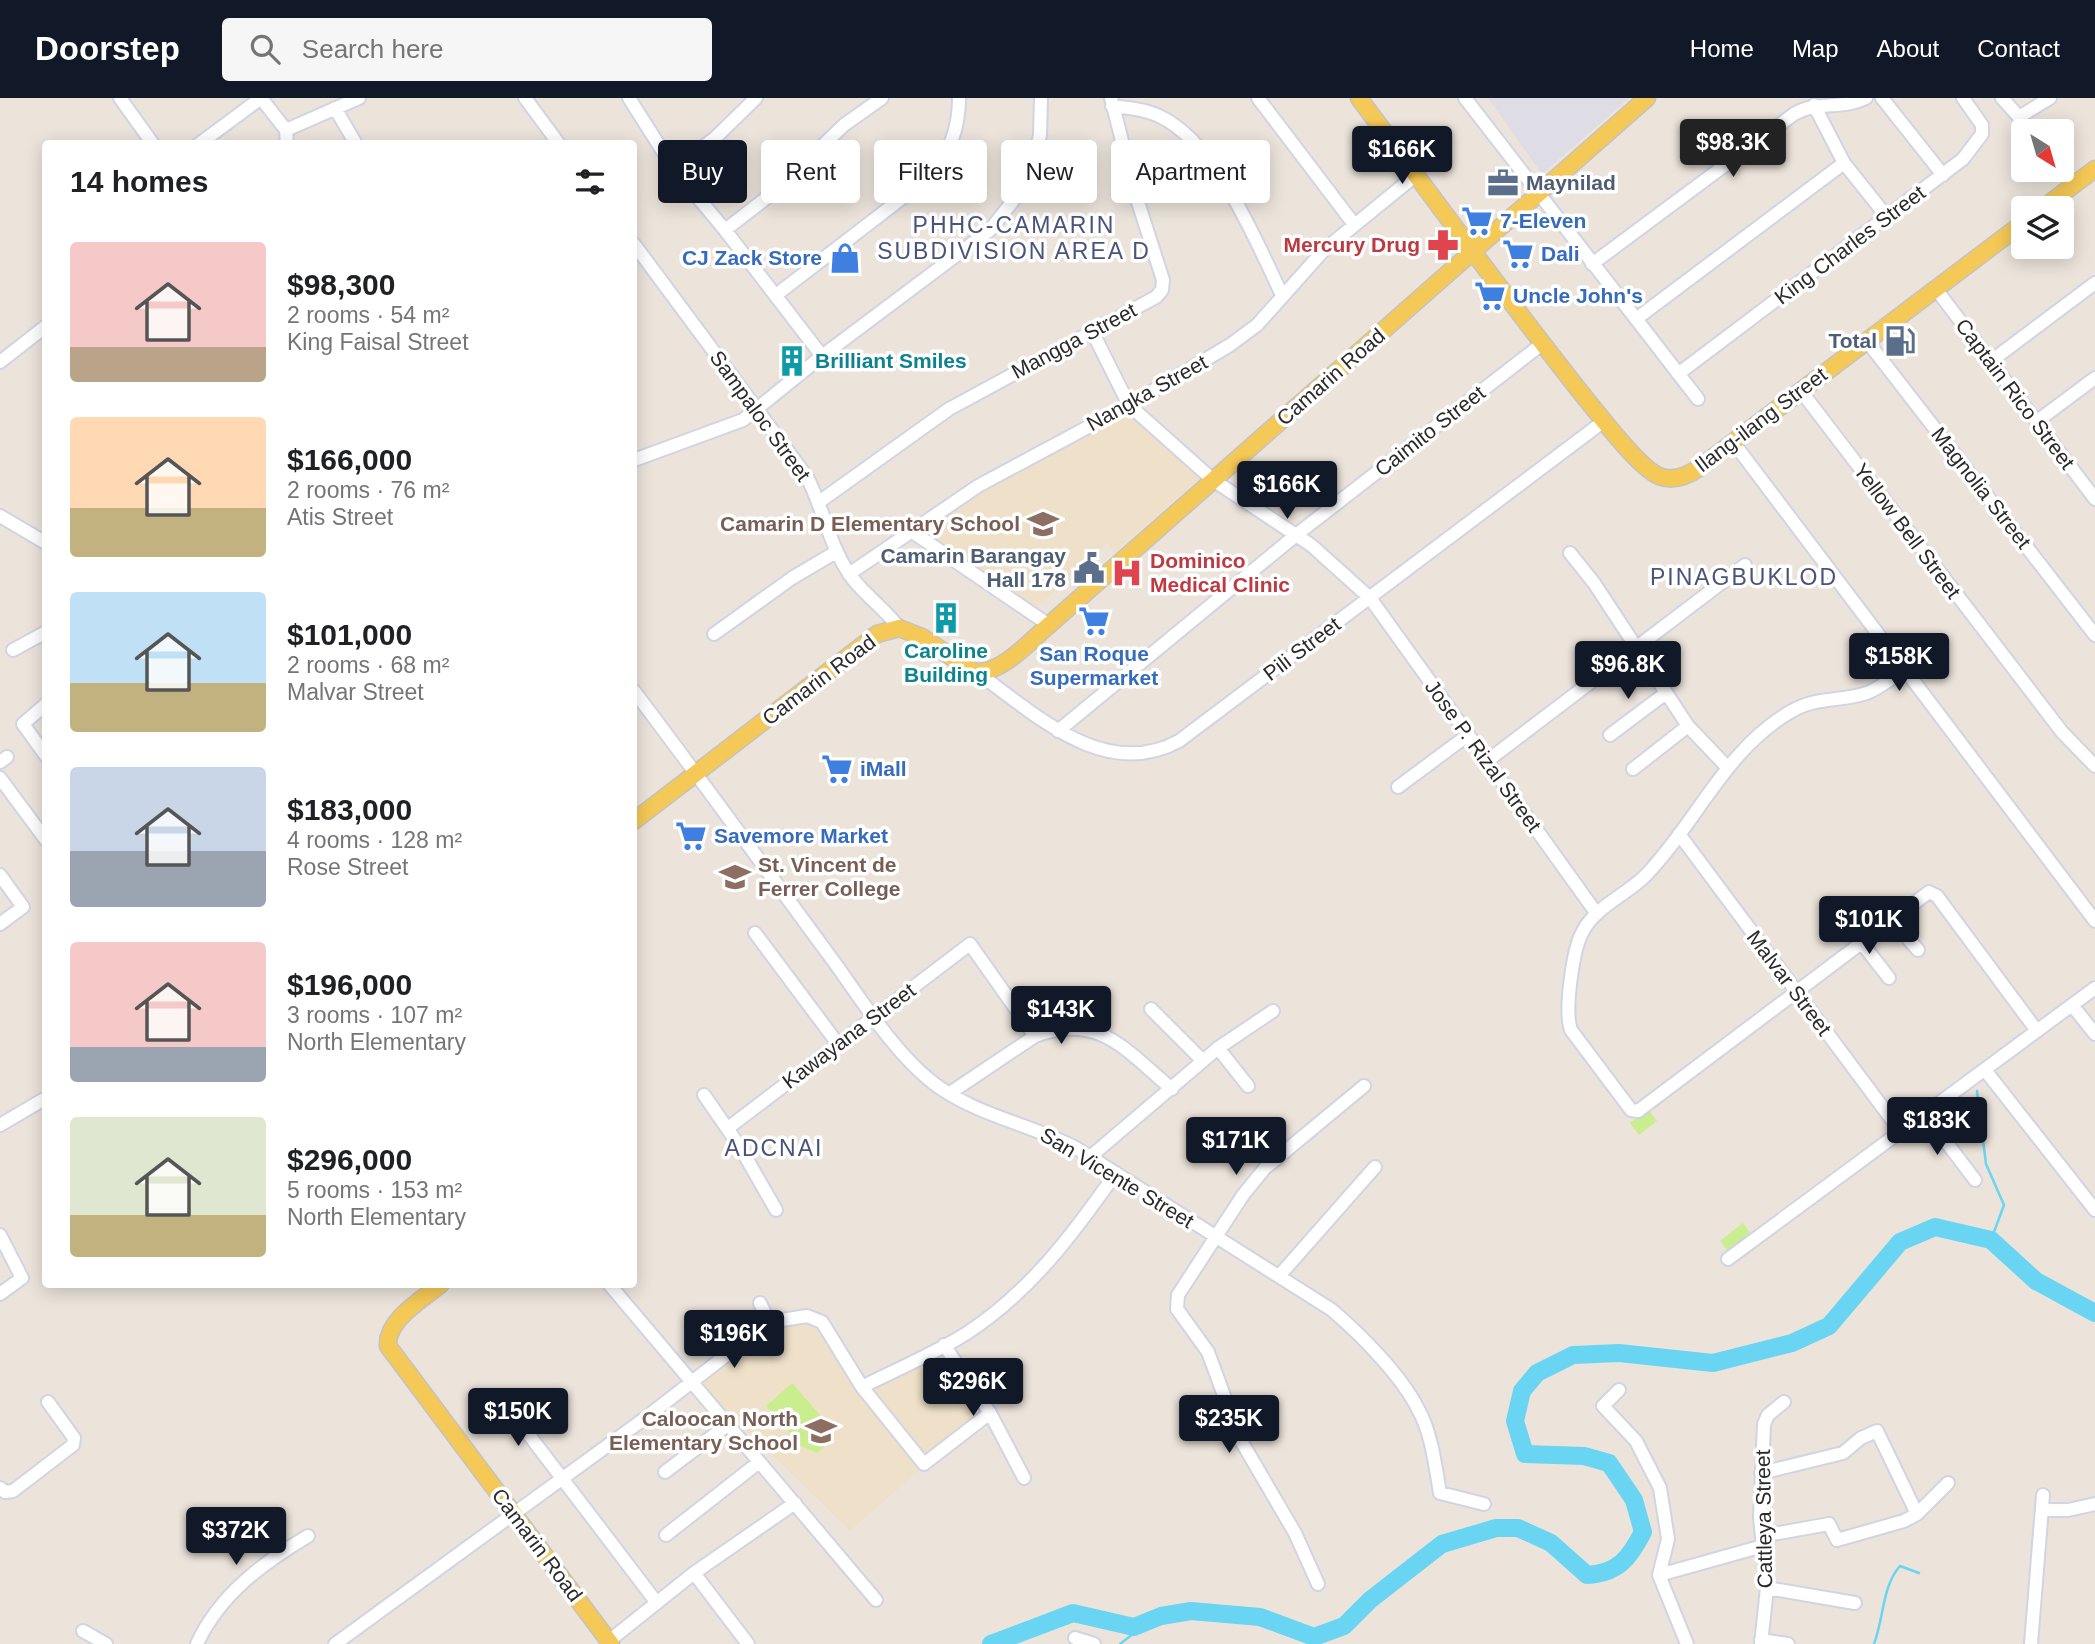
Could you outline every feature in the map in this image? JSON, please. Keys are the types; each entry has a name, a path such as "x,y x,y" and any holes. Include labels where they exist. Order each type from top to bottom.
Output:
{"main road":[{"name":"Ilang-ilang Street","path":"1359,98 1542,344 1604,421 1644,466 1667,478 1688,475 2011,232"},
{"name":"Camarin Road","path":"637,819 870,640 899,628 922,638 965,667 982,673 998,667 1474,253 1647,98"},
{"path":"2059,196 2095,169"},
{"name":"Camarin Road","path":"436,1288 397,1322 388,1339 388,1346 610,1642"}],"street":[{"path":"120,98 150,140"},
{"path":"204,140 261,98 286,130 287,140"},
{"path":"286,130 359,98"},
{"path":"525,98 556,140"},
{"path":"712,140 757,98"},
{"path":"725,230 773,193 844,125 883,98"},
{"path":"776,295 932,175 948,153 959,123 959,98"},
{"path":"637,459 743,420 822,356 975,242 999,220 1020,192 1034,161 1040,135 1041,98"},
{"path":"1258,98 1353,223"},
{"path":"1484,98 1469,103 1698,399"},
{"path":"1592,264 1794,114 1814,105 1850,106 1866,98"},
{"path":"1882,98 1943,175"},
{"name":"King Charles Street","path":"1678,374 1943,175 1974,147 1982,134 1982,125 1963,98"},
{"path":"2001,98 2019,117 2028,114 2050,98"},
{"path":"632,99 658,142"},
{"path":"1112,102 1160,116 1201,149 1254,237 1282,295"},
{"name":"Mangga Street","path":"820,502 949,409 1156,297 1162,290 1163,280 1112,102"},
{"path":"1814,105 1844,163 1887,217"},
{"path":"335,108 354,140"},
{"path":"1636,319 1844,163"},
{"name":"Nangka Street","path":"849,574 978,486 1129,405 1237,341 1257,325 1282,295 1353,223 1416,175"},
{"path":"702,203 822,356"},
{"name":"Sampaloc Street","path":"637,248 807,477 820,502 836,552 849,574 899,628"},
{"path":"1991,361 2095,283"},
{"name":"Captain Rico Street","path":"1936,289 2095,499"},
{"path":"0,362 42,329"},
{"path":"1092,331 1129,405"},
{"name":"Magnolia Street","path":"1867,341 2095,635"},
{"name":"Caimito Street","path":"1058,731 1296,535 1542,344"},
{"path":"2036,422 2095,378"},
{"name":"Yellow Bell Street","path":"1801,391 2062,732 2095,766"},
{"name":"Jose P. Rizal Street","path":"1129,405 1213,480 1296,535 1339,568 1370,598 1597,914"},
{"name":"Pili Street","path":"982,673 990,682 1058,731 1093,748 1114,754 1139,755 1164,749 1604,421"},
{"path":"1732,442 2095,921"},
{"path":"2084,485 2095,477"},
{"path":"0,516 42,541"},
{"path":"911,531 1049,625"},
{"path":"714,634 792,578 836,552"},
{"path":"1570,553 1688,726 1727,767"},
{"path":"1487,761 1745,565"},
{"path":"13,650 42,634"},
{"path":"1903,670 1865,693 1824,698 1790,712 1760,732 1727,767 1646,875 1588,923 1578,943 1568,1021 1580,1044 1634,1112 1929,892 1937,896 2037,1031"},
{"path":"1610,735 1666,693"},
{"name":"San Vicente Street","path":"637,695 874,1016 912,1063 950,1093 990,1113 1046,1133 1090,1157 1279,1276 1347,1323 1412,1399 1428,1434 1440,1493 1484,1504"},
{"path":"42,707 23,724 42,749"},
{"path":"1633,769 1688,726"},
{"path":"1398,786 1468,734"},
{"path":"0,778 42,835"},
{"name":"Malvar Street","path":"1679,834 1900,1132"},
{"path":"0,876 23,906 0,924"},
{"path":"1891,919 1918,950"},
{"path":"755,933 838,1044"},
{"path":"1861,942 1889,978"},
{"name":"Kawayana Street","path":"728,1128 970,944 1035,1036"},
{"path":"1728,1259 2095,988"},
{"path":"2072,1005 2095,1034"},
{"path":"1152,1009 1203,1061"},
{"path":"1090,1157 1218,1048 1273,1011"},
{"path":"950,1093 1035,1036 1051,1030 1096,1030 1111,1038 1172,1089"},
{"path":"1218,1048 1248,1086"},
{"path":"1985,1070 2095,1210"},
{"path":"1318,1584 1295,1533 1240,1439 1208,1352 1177,1309 1178,1295 1215,1237 1265,1168 1364,1086"},
{"path":"705,1095 728,1128 776,1210"},
{"path":"0,1125 42,1100"},
{"path":"1925,1114 1975,1180"},
{"path":"1279,1276 1375,1167"},
{"path":"862,1387 944,1345 985,1320 1047,1264 1116,1173"},
{"path":"0,1235 22,1278 0,1294"},
{"path":"613,1288 726,1426 796,1503 876,1600"},
{"path":"760,1303 769,1322"},
{"path":"335,1644 769,1322 807,1316 822,1322 862,1387 924,1464 990,1413"},
{"path":"944,1345 990,1413 1024,1478"},
{"path":"1619,1390 1603,1404 1636,1441 1660,1488 1668,1539 1659,1576 1687,1644"},
{"path":"0,1488 5,1492 13,1491 73,1446 74,1438 48,1402"},
{"name":"Cattleya Street","path":"1761,1642 1767,1588 1761,1473 1764,1424 1768,1415 1784,1402"},
{"path":"510,1409 657,1603"},
{"path":"665,1472 726,1426"},
{"path":"1761,1473 1843,1453 1861,1438 1877,1431 1917,1514"},
{"path":"666,1535 758,1463"},
{"path":"1659,1576 1763,1541 1829,1524 1837,1540 1901,1522 1917,1514 1948,1483"},
{"path":"2031,1644 2043,1495"},
{"path":"610,1642 694,1573 796,1503"},
{"path":"2043,1510 2095,1504"},
{"path":"197,1644 229,1597 268,1559 308,1536"},
{"path":"694,1573 748,1644"},
{"path":"1767,1588 1855,1603"},
{"path":"83,1631 106,1644"},
{"path":"1075,1639 1094,1644"},
{"path":"1761,1642 1788,1644"}],"shaded area":[{"path":"1488,98 1629,98 1542,174"},
{"name":"Camarin D Elementary School","path":"1129,412 1199,479 1115,553 1107,544 1034,610 926,533 1007,474"},
{"name":"Caloocan North Elementary School","path":"798,1322 817,1327 923,1467 850,1531 699,1383 772,1332"},
{"path":"942,1352 989,1413 928,1462 872,1388"}],"green space":[{"path":"1648,1109 1657,1121 1639,1135 1630,1123"},
{"path":"1743,1223 1753,1237 1730,1254 1720,1241"},
{"path":"792,1383 827,1423 831,1441 817,1453 801,1446 766,1406"}],"waterway":[{"path":"1977,1091 1986,1164 2004,1205 1991,1240"},
{"path":"991,1644 1073,1613 1134,1627 1161,1616 1191,1611 1260,1617 1314,1637 1344,1626 1370,1600 1442,1544 1496,1528 1518,1528 1551,1543 1587,1575 1615,1568 1633,1550 1643,1532 1634,1500 1609,1463 1584,1456 1525,1454 1515,1421 1522,1391 1537,1373 1573,1355 1619,1353 1713,1363 1792,1343 1829,1326 1900,1242 1935,1227 1991,1240 2036,1281 2095,1313"},
{"path":"1874,1644 1886,1593 1894,1574 1900,1566 1919,1573"},
{"path":"1120,1644 1152,1619"}],"place":[{"name":"Maynilad","path":"1503,183"},
{"name":"7-Eleven","path":"1477,221"},
{"name":"Mercury Drug","path":"1443,245"},
{"name":"Dali","path":"1518,254"},
{"name":"CJ Zack Store","path":"845,258"},
{"name":"Uncle John's","path":"1490,296"},
{"name":"Total","path":"1900,341"},
{"name":"Brilliant Smiles","path":"792,361"},
{"name":"Camarin D Elementary School","path":"1043,524"},
{"name":"Camarin Barangay Hall 178","path":"1089,568"},
{"name":"Dominico Medical Clinic","path":"1127,573"},
{"name":"Caroline Building","path":"946,618"},
{"name":"San Roque Supermarket","path":"1094,621"},
{"name":"iMall","path":"837,769"},
{"name":"Savemore Market","path":"691,836"},
{"name":"St. Vincent de Ferrer College","path":"735,877"},
{"name":"Caloocan North Elementary School","path":"821,1431"}],"district":[{"name":"PHHC-CAMARIN SUBDIVISION AREA D","path":"1014,238"},
{"name":"PINAGBUKLOD","path":"1744,577"},
{"name":"ADCNAI","path":"774,1148"}]}
